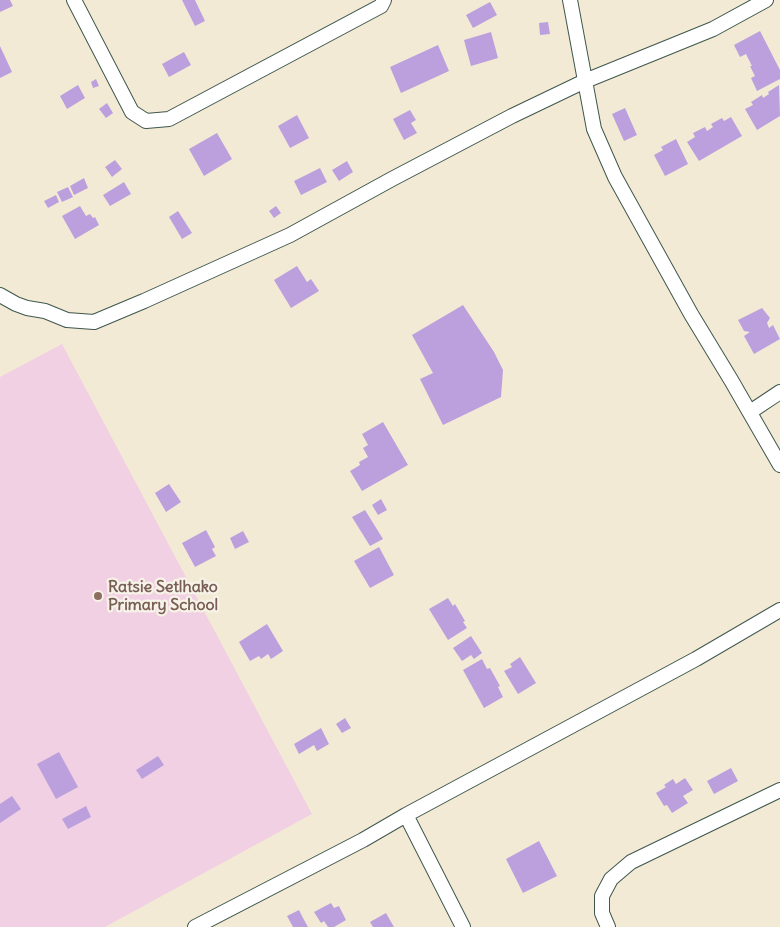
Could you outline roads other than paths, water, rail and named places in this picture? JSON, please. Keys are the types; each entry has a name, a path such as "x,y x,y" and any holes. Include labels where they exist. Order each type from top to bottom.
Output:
{"street":[{"path":"74,0 132,112 146,121 169,119 381,6 384,0"},
{"path":"570,0 594,129 615,177 691,314 780,465"},
{"path":"0,295 16,304 45,311 67,320 94,322 144,302 290,234 392,178 512,116 585,81 712,29 765,0"},
{"path":"750,412 780,392"},
{"path":"195,927 363,840 696,659 780,610"},
{"path":"608,927 602,913 602,896 611,879 631,862 780,790"},
{"path":"406,815 463,927"}],"place":[{"name":"Ratsie Setlhako Primary School","path":"98,596"}]}
